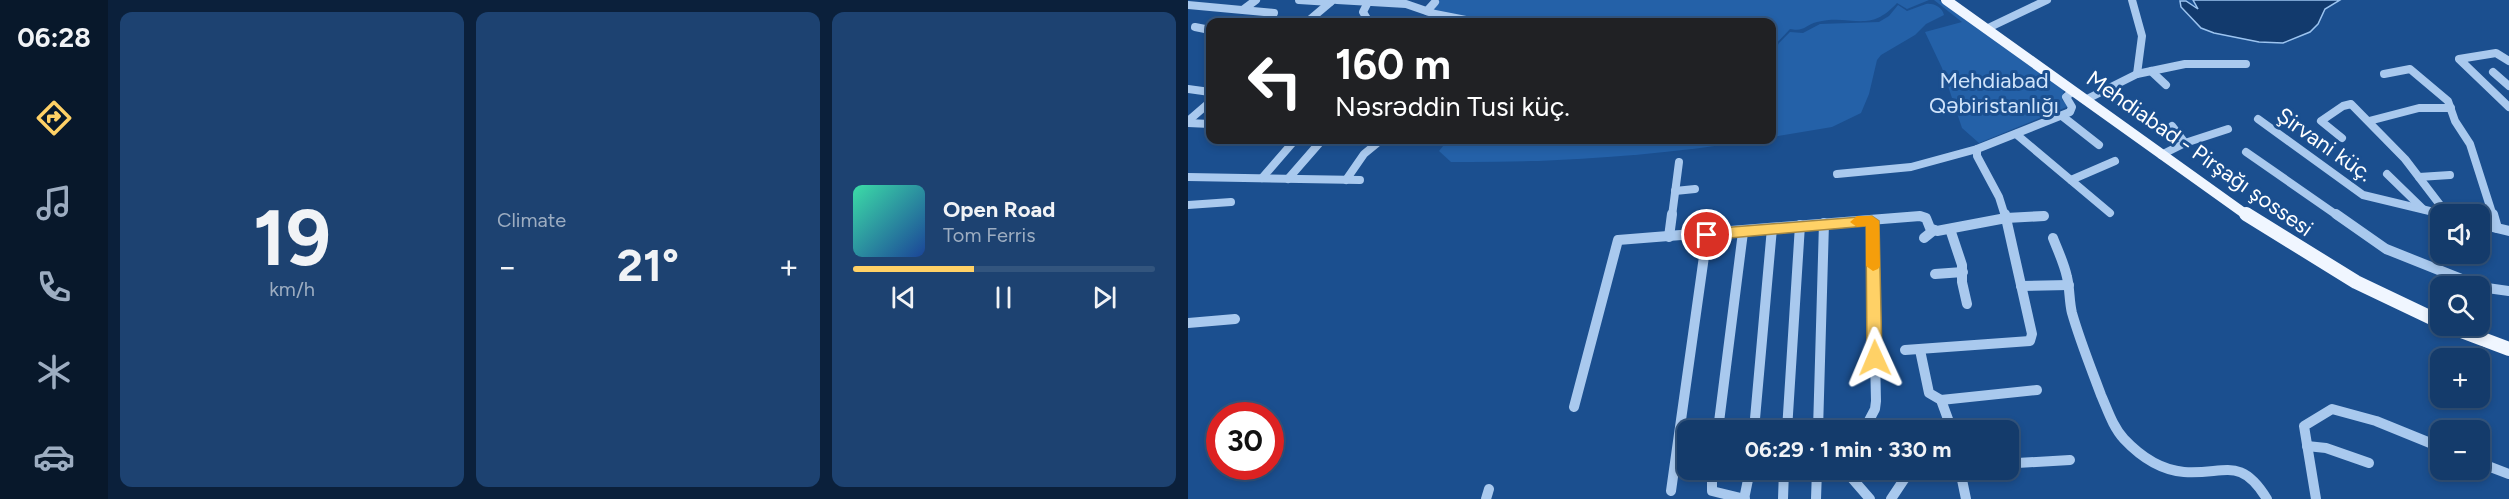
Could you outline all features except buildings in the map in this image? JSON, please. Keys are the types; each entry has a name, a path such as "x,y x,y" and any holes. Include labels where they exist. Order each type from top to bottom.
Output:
{"main road":[{"name":"Mehdiabad - Pirşağı şossesi","path":"1946,0 2161,155 2317,259 2371,289 2430,317"},
{"path":"2475,336 2509,349"}],"street":[{"path":"1244,9 1256,0"},
{"path":"1299,0 1406,4 1450,18"},
{"path":"1986,29 2048,0"},
{"path":"2132,0 2142,36 2137,74"},
{"path":"1314,18 1333,1"},
{"path":"1368,2 1363,12 1368,18"},
{"path":"1427,11 1435,2"},
{"path":"1188,5 1212,10 1244,9 1274,13"},
{"path":"1196,27 1206,29"},
{"path":"2509,61 2496,53 2459,59 2509,107"},
{"path":"2085,100 2120,85 2137,74 2185,64 2246,64"},
{"path":"2384,74 2410,69 2442,95 2470,144 2498,228"},
{"path":"2151,71 2166,85"},
{"path":"2493,72 2509,86"},
{"path":"1188,89 1206,91"},
{"path":"1837,174 1911,167 1977,149 2073,110 2066,96 2073,91"},
{"path":"2342,138 2321,121 2347,104 2355,106 2419,177 2439,204"},
{"path":"1188,122 1206,106"},
{"path":"2369,121 2419,108 2451,108"},
{"path":"2062,116 2099,145"},
{"name":"Şirvani küç.","path":"2258,119 2363,195 2430,211"},
{"path":"1188,122 1206,124"},
{"path":"2172,126 2185,142"},
{"path":"2161,155 2185,142 2228,129"},
{"path":"2016,134 2110,213"},
{"path":"1262,178 1292,144"},
{"path":"1288,179 1319,144"},
{"path":"1346,180 1364,154 1376,144"},
{"path":"1905,350 2030,341 2032,334 2006,218 1999,197 1977,156 1977,149"},
{"path":"2246,152 2386,249 2452,276"},
{"path":"2071,180 2115,161"},
{"path":"1669,237 1679,162"},
{"path":"2387,174 2423,209"},
{"path":"2419,177 2450,175"},
{"path":"1188,177 1360,180"},
{"path":"1676,191 1695,189"},
{"path":"1188,205 1231,202"},
{"path":"1924,238 1934,230 2006,218 2044,216"},
{"path":"1574,407 1618,240 1923,217 1929,220 1930,228 1934,230"},
{"path":"1868,420 1876,401 1872,221"},
{"path":"1818,420 1824,223"},
{"path":"1788,420 1800,225"},
{"path":"2490,226 2509,231"},
{"path":"1755,420 1772,228"},
{"path":"1950,229 1963,272 1962,282 1967,304"},
{"path":"1719,420 1743,232"},
{"path":"1671,491 1707,235"},
{"path":"2053,238 2069,285 2072,312 2090,367 2114,427 2147,459 2167,468 2184,472 2230,468 2243,470 2255,480 2267,499"},
{"path":"1935,274 1963,272"},
{"path":"2021,286 2069,285"},
{"path":"2490,288 2509,291"},
{"path":"1188,323 1235,319"},
{"path":"1920,350 1929,393 1941,400 2037,390"},
{"path":"1941,400 1948,420"},
{"path":"2316,499 2303,431 2306,424 2332,409 2376,421 2430,443"},
{"path":"2307,446 2326,448 2369,463"},
{"path":"2019,463 2070,459"},
{"path":"2490,467 2509,474"},
{"path":"1712,480 1712,491 1744,499 1748,480"},
{"path":"1783,499 1784,480"},
{"path":"1816,499 1817,480"},
{"path":"1853,480 1870,499"},
{"path":"1891,499 1902,480"},
{"path":"1962,480 1966,499"}],"green space":[{"name":"Mehdiabad Qəbiristanlığı","path":"1438,0 1929,0 1907,9 1897,3 1887,13 1868,21 1829,20 1813,23 1802,29 1790,29 1776,44 1776,18 1467,18 1431,11"},
{"name":"Mehdiabad Qəbiristanlığı","path":"1934,0 1939,0 2064,90 2062,100 2069,106 1979,143 1962,128 1942,68 1925,32 1962,22"},
{"path":"1932,4 1937,6 1944,15 1926,24 1915,35 1881,55 1877,60 1869,94 1861,113 1832,127 1776,136 1776,49 1790,32 1803,33 1820,24 1879,22 1889,16 1898,5 1907,11"},
{"path":"1445,144 1726,144 1604,157 1527,161 1451,162 1439,151"}],"shaded area":[{"path":"2193,0 2340,0 2325,9 2318,24 2310,32 2283,43 2259,42 2214,33 2201,28 2181,7 2180,1 2186,1 2198,9"}],"slow traffic":[{"path":"1857,222 1872,221 1873,266"}],"route":[{"path":"1707,235 1800,225 1872,221 1875,358"}]}
